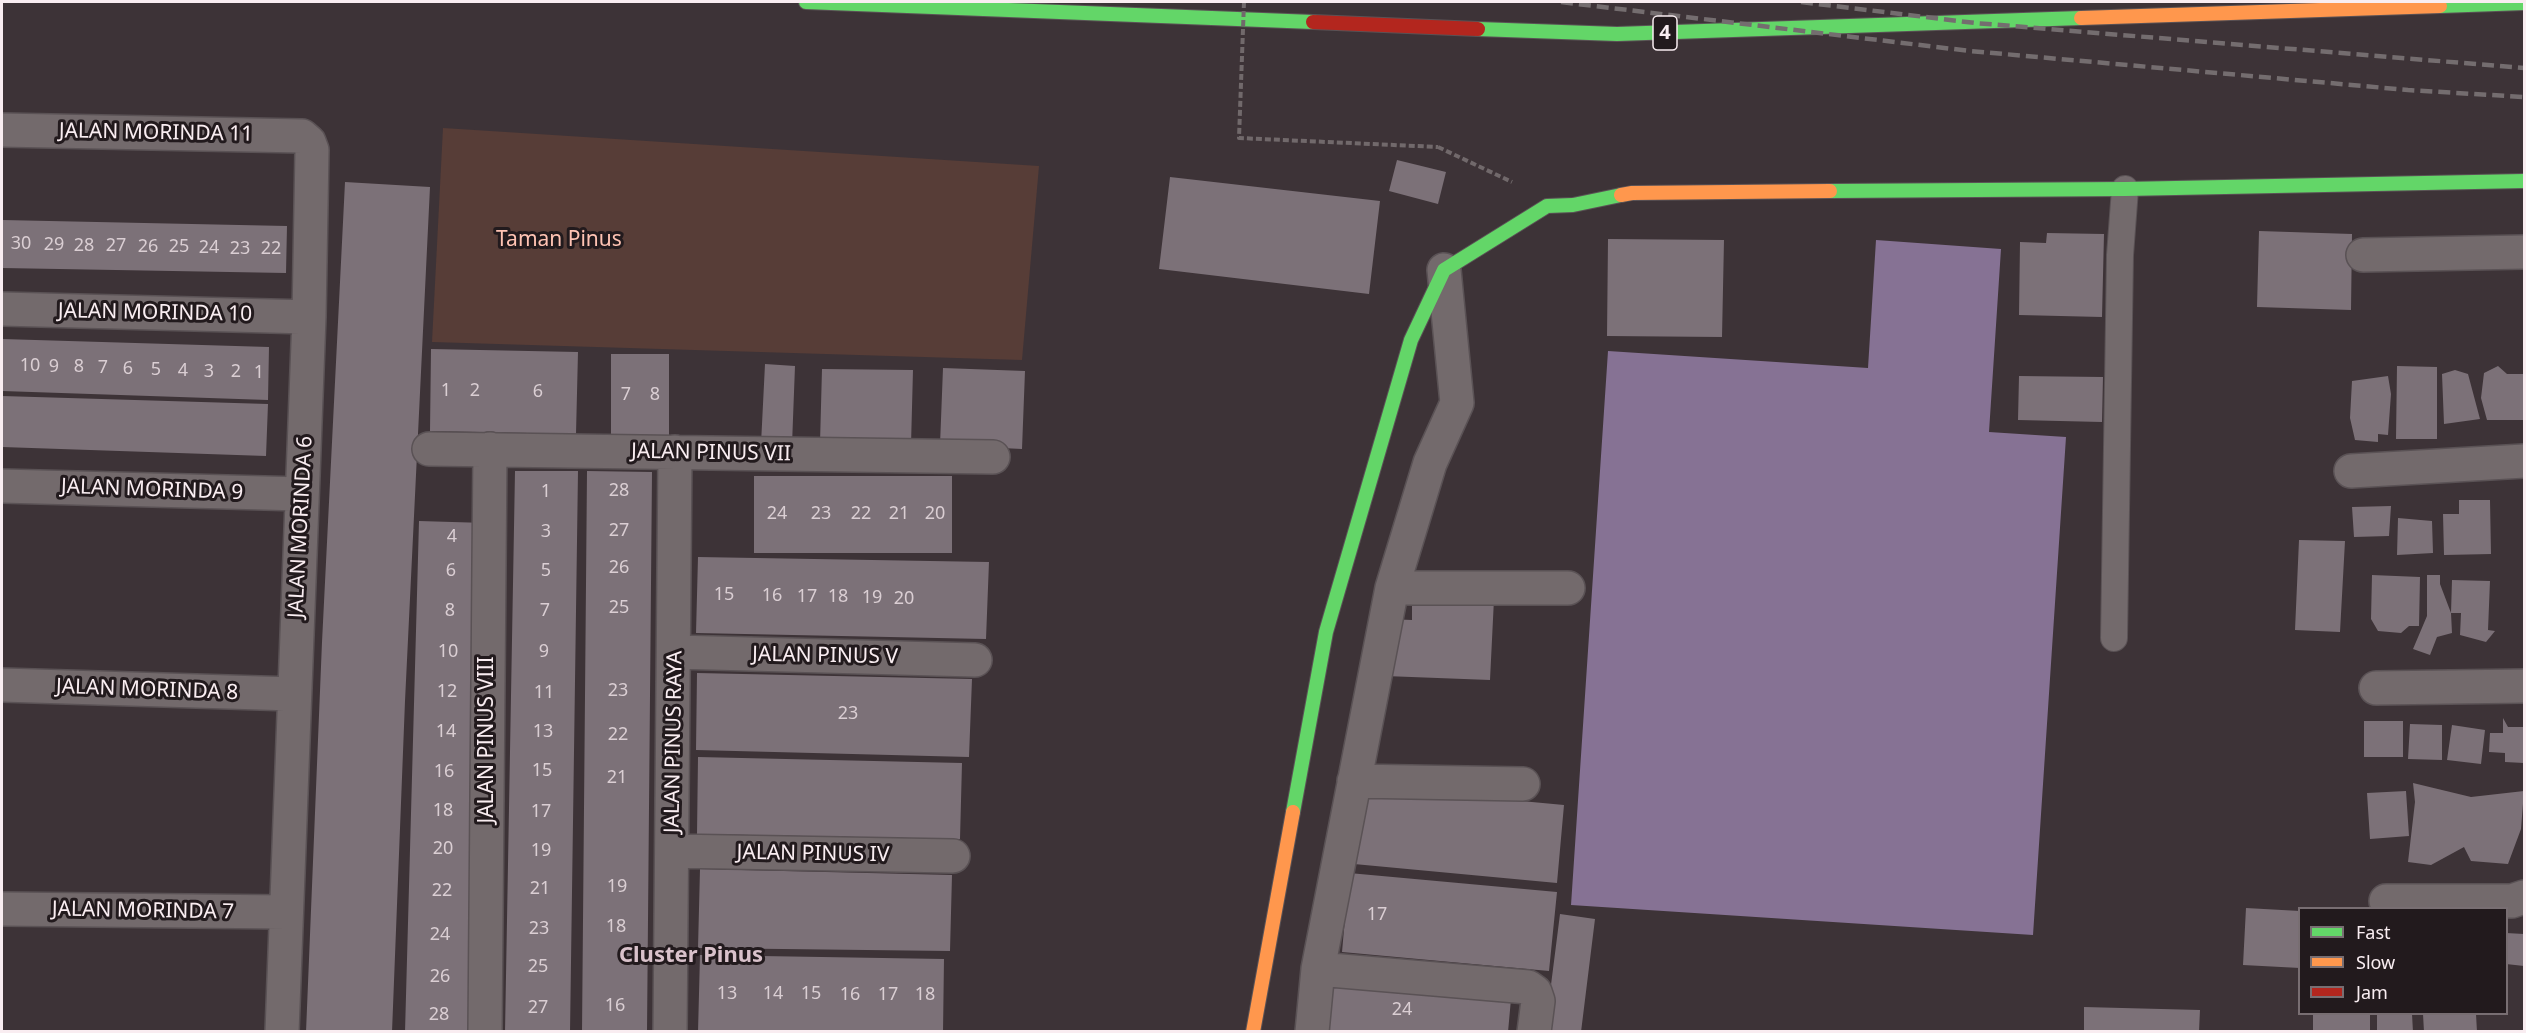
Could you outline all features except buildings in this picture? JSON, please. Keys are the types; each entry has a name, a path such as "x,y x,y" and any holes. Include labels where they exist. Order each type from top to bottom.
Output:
{"main road":[{"name":"4","path":"806,2 1617,34 2524,3"},
{"path":"1254,1032 1326,632 1411,340 1444,270 1547,206 1573,205 1632,193 2125,189 2524,181"}],"street":[{"name":"JALAN MORINDA 11","path":"2,130 302,136 309,142"},
{"name":"JALAN MORINDA 6","path":"282,1032 309,317 312,150 309,142"},
{"path":"2363,255 2524,252"},
{"path":"1312,1032 1318,969 1392,588 1430,464 1457,403 1444,270"},
{"name":"JALAN MORINDA 10","path":"2,309 309,317"},
{"name":"JALAN PINUS VII","path":"429,448 993,457"},
{"name":"JALAN PINUS VIII","path":"485,1032 490,449"},
{"name":"JALAN PINUS RAYA","path":"670,1032 675,452"},
{"path":"2351,471 2524,461"},
{"name":"JALAN MORINDA 9","path":"2,486 302,494"},
{"path":"1392,588 1568,588"},
{"name":"JALAN PINUS V","path":"675,652 975,660"},
{"name":"JALAN MORINDA 8","path":"2,685 293,694"},
{"path":"2376,688 2524,686"},
{"path":"1354,781 1523,784"},
{"name":"JALAN PINUS IV","path":"672,851 953,856"},
{"path":"2386,901 2512,901 2524,897"},
{"name":"JALAN MORINDA 7","path":"2,909 285,912"},
{"path":"1318,969 1528,987 1535,992 1538,1001 1534,1032"}],"lane":[{"path":"2114,638 2120,255 2125,189"}],"path":[{"path":"1244,2 1239,138 1438,147 1501,175 1547,206"}],"green space":[{"name":"Taman Pinus","path":"443,128 1039,166 1022,360 432,342"}],"shaded area":[{"path":"1876,240 2001,249 1989,432 2066,437 2033,935 1571,905 1608,351 1868,368"}],"railway":[{"path":"1561,2 1970,51 2408,90 2524,97"},
{"path":"1801,2 1975,23 2524,68"}],"traffic: fast":[{"path":"806,2 1313,22"},
{"path":"2440,6 2524,3"},
{"path":"1478,29 1617,34 2081,18"},
{"path":"1830,191 2125,189 2524,181"},
{"path":"1293,812 1326,632 1411,340 1444,270 1547,206 1573,205 1621,195"}],"traffic: slow":[{"path":"2081,18 2440,6"},
{"path":"1621,195 1830,191"},
{"path":"1253,1032 1293,812"}],"traffic: jam":[{"path":"1313,22 1478,29"}],"district":[{"name":"Cluster Pinus","path":"691,956"}]}
